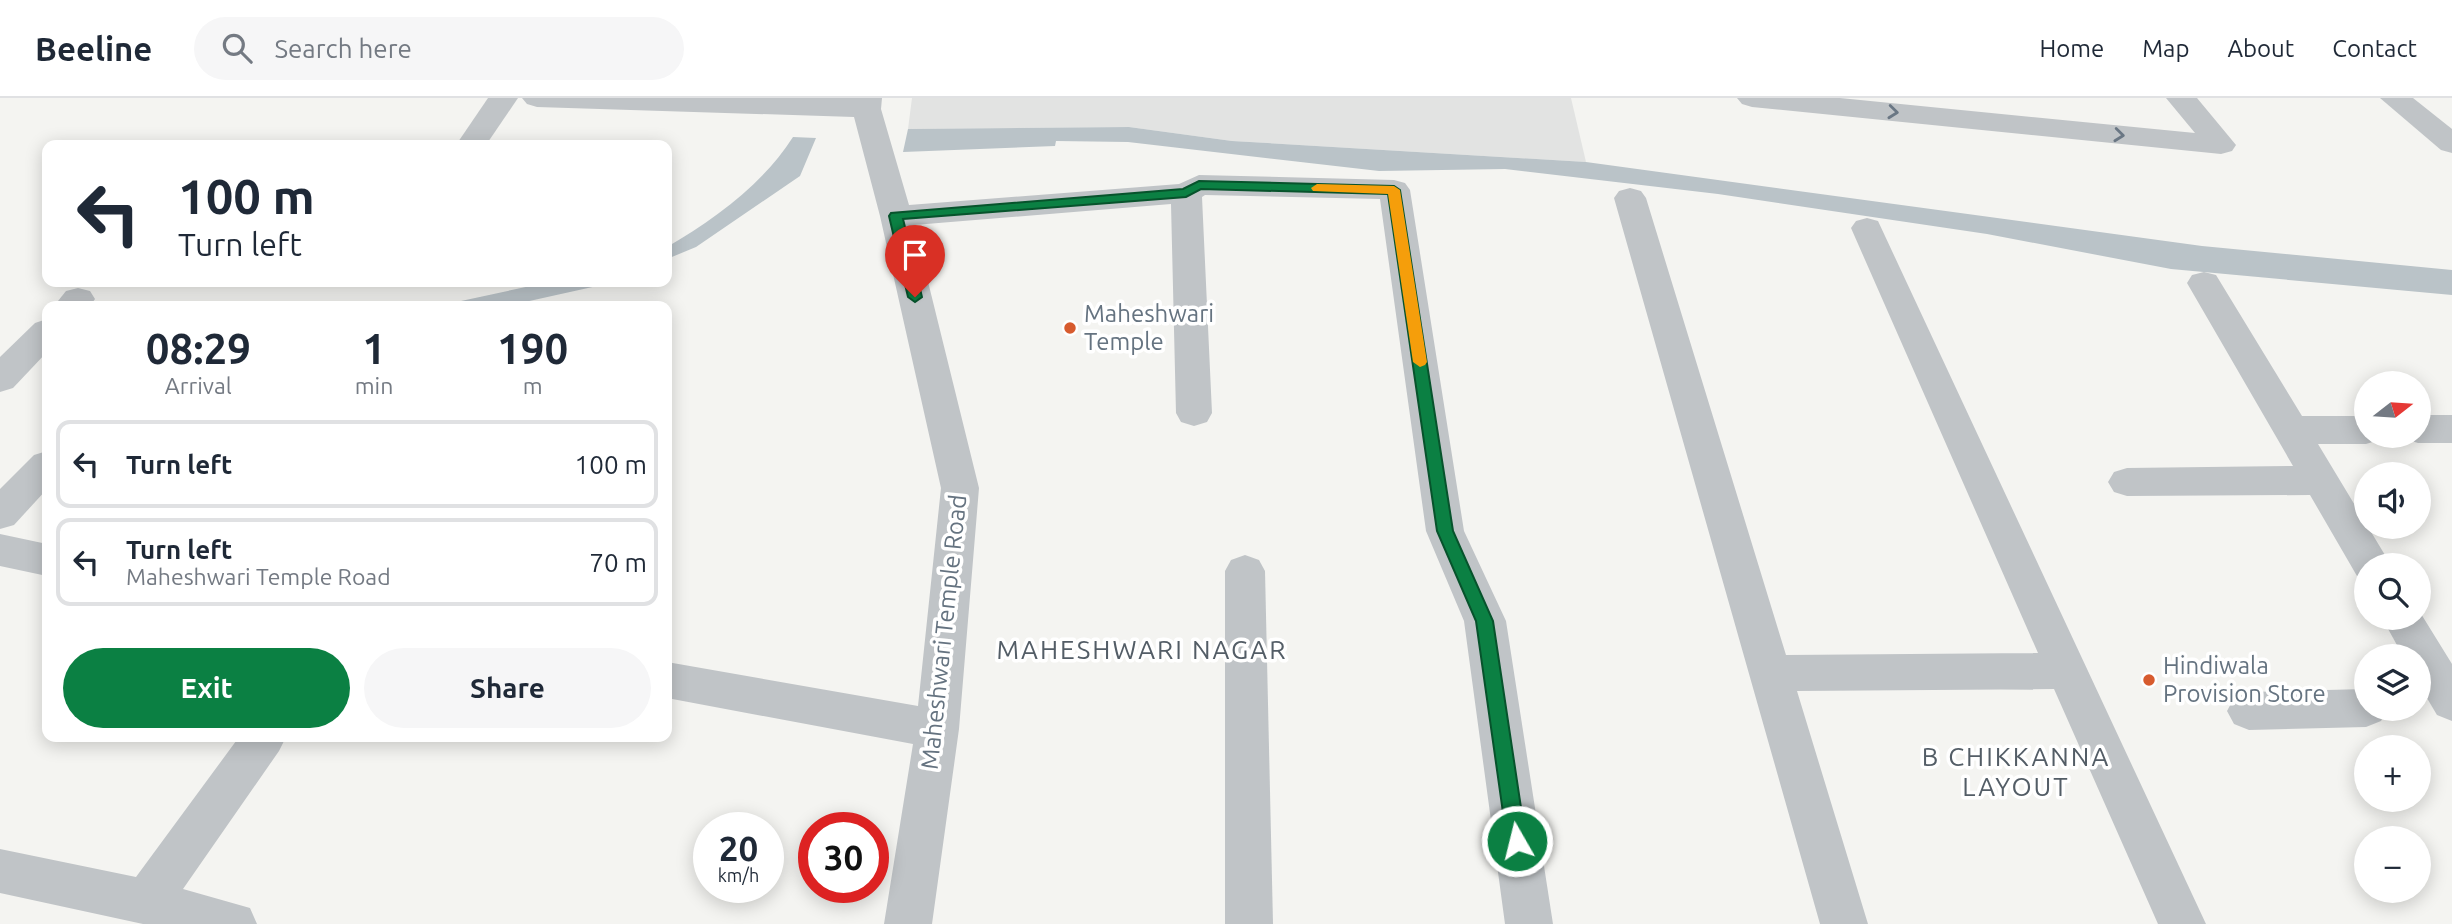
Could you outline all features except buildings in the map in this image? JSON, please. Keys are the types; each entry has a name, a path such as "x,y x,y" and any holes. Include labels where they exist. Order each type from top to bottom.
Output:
{"street":[{"path":"474,140 503,98"},
{"path":"537,98 866,104"},
{"path":"1752,98 2221,145 2181,98"},
{"path":"2395,98 2452,144"},
{"name":"Maheshwari Temple Road","path":"866,104 896,216 960,488 937,729 908,924"},
{"path":"896,216 1186,193 1199,185 1394,190 1445,531 1485,621 1529,924"},
{"path":"1186,193 1194,413"},
{"path":"1630,198 1844,924"},
{"path":"1867,228 2182,924"},
{"path":"2204,283 2364,553"},
{"path":"0,379 42,336"},
{"path":"2291,430 2354,429"},
{"path":"2431,429 2452,429"},
{"path":"0,514 42,470"},
{"path":"2127,482 2321,480"},
{"path":"0,550 42,559"},
{"path":"1245,570 1249,924"},
{"path":"2409,630 2452,704 2431,705"},
{"path":"1769,673 2068,671"},
{"path":"672,681 937,729"},
{"path":"2249,711 2354,708"},
{"path":"146,902 260,742"},
{"path":"0,871 146,902 233,924"}],"shaded area":[{"path":"912,98 1571,98 1586,162 1232,141 1129,127 908,129"},
{"path":"1129,127 1232,141 1586,162 2202,246 2452,270 2452,295 2171,269 1987,234 1718,194 1505,169 1379,171 1128,142 1056,141 1055,146 903,152 908,129"},
{"path":"793,137 816,138 800,176 696,247 672,257 672,244 737,199 781,154"},
{"path":"526,287 592,287 530,301 461,301"}],"slow traffic":[{"path":"1317,188 1394,190 1420,362"}],"place":[{"name":"Maheshwari Temple","path":"1070,328"},
{"name":"Hindiwala Provision Store","path":"2149,680"}],"district":[{"name":"MAHESHWARI NAGAR","path":"1142,650"},
{"name":"B CHIKKANNA LAYOUT","path":"2016,772"}],"route":[{"path":"915,297 896,216 1186,193 1199,185 1394,190 1445,531 1485,621 1517,841"}]}
